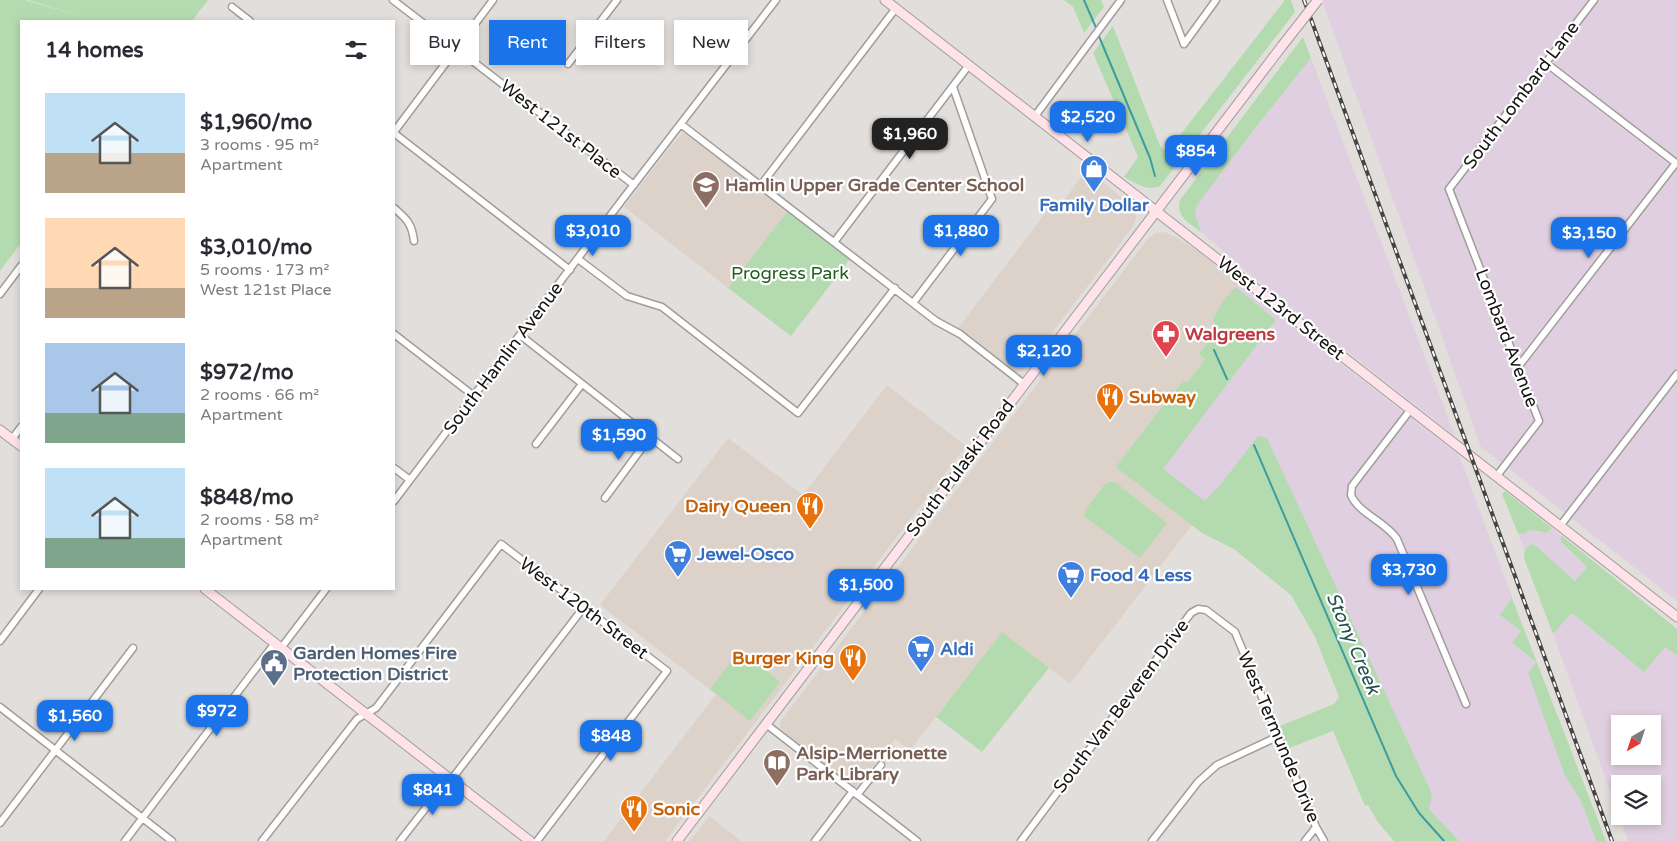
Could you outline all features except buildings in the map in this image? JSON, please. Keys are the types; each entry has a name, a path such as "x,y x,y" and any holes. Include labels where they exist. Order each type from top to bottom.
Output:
{"street":[{"name":"West 121st Place","path":"393,0 420,20"},
{"path":"478,20 493,0"},
{"path":"568,64 617,0"},
{"name":"South Hamlin Avenue","path":"395,500 776,0"},
{"name":"West 123rd Street","path":"885,0 1677,617"},
{"path":"1035,116 1121,0"},
{"path":"1167,0 1184,44 1216,0"},
{"name":"South Pulaski Road","path":"677,841 1156,210 1318,0"},
{"name":"South Lombard Lane","path":"1449,189 1594,0"},
{"path":"232,7 249,20"},
{"path":"762,186 896,8"},
{"path":"1518,367 1676,163 1546,63"},
{"path":"395,131 444,65"},
{"name":"West 121st Place","path":"479,65 634,185"},
{"path":"835,242 969,65"},
{"path":"913,303 992,199 953,87"},
{"path":"682,124 913,303 936,320 960,334 1024,384"},
{"path":"395,133 570,270"},
{"name":"Lombard Avenue","path":"1449,189 1539,421 1496,477"},
{"path":"395,209 406,219 412,228 414,241"},
{"path":"578,259 627,296 662,307 798,413 895,288"},
{"path":"0,294 20,267"},
{"path":"395,335 474,396"},
{"path":"520,335 678,459"},
{"path":"1560,526 1677,374"},
{"path":"536,444 582,384"},
{"path":"1411,409 1352,486 1351,495 1358,505 1390,530 1396,539 1466,704"},
{"path":"12,439 20,428"},
{"path":"0,430 20,445"},
{"path":"605,498 650,437"},
{"path":"395,469 410,480"},
{"name":"West 120th Street","path":"366,714 376,708 501,544 667,671 537,841"},
{"path":"0,640 38,590"},
{"path":"206,590 530,841"},
{"path":"125,841 278,645 325,590"},
{"path":"400,841 584,607"},
{"name":"South Van Beveren Drive","path":"1021,841 1191,613 1198,609 1206,610 1235,632"},
{"name":"West Termunde Drive","path":"1235,632 1316,827 1324,841"},
{"path":"0,823 133,648"},
{"path":"0,707 172,841"},
{"path":"262,841 356,719 366,714"},
{"path":"766,724 917,841"},
{"path":"1152,841 1198,782 1217,765 1279,736"},
{"path":"815,841 880,765"},
{"path":"1305,841 1316,827"}],"shaded area":[{"path":"1322,0 1677,0 1677,601 1481,447"},
{"path":"1311,58 1455,436 1267,289 1201,232 1195,214 1197,205"},
{"name":"Hamlin Upper Grade Center School","path":"683,133 687,134 788,211 728,288 624,207 673,143"},
{"path":"1087,169 1132,206 1136,217 1134,225 1023,371 1016,372 958,328 1047,211 1053,215"},
{"path":"1165,232 1199,252 1239,285 1224,300 1213,318 1216,331 1200,354 1205,359 1187,383 1183,380 1117,465 1117,468 1192,525 1070,684 1002,632 910,750 895,739 855,789 784,732 780,727 780,722 1147,240 1155,233"},
{"path":"1239,285 1459,455 1512,597 1500,615 1521,631 1512,643 1536,662 1528,673 1565,776 1582,803 1596,841 1459,841 1429,809 1221,484 1205,502 1162,469 1276,320 1236,287"},
{"path":"887,385 966,446 665,841 604,841 716,694 600,605 728,438 803,495"},
{"path":"1552,528 1561,535 1561,542 1567,549 1587,567 1575,581 1536,546 1527,547 1524,550 1518,533 1523,534 1531,530 1541,533"},
{"path":"1572,613 1644,672 1665,646 1677,655 1677,841 1628,841 1622,825 1661,825 1661,775 1611,775 1611,794 1553,634"},
{"path":"709,816 741,841 690,841"}],"green space":[{"path":"0,0 24,0 82,16 28,0 208,0 193,20 20,20 20,244 0,271"},
{"path":"1064,0 1101,0 1104,7 1084,33 1073,7"},
{"path":"1285,0 1291,0 1295,12 1160,186 1155,188 1146,187 1124,177 1138,157 1093,53 1113,26 1160,146 1167,152"},
{"path":"1303,37 1311,58 1197,205 1195,214 1201,232 1184,219 1180,211 1180,200"},
{"name":"Progress Park","path":"788,211 850,259 791,336 728,288"},
{"path":"1236,287 1276,320 1163,469 1205,501 1221,484 1258,436 1267,438 1432,794 1429,809 1459,841 1394,841 1378,822 1368,805 1365,806 1333,731 1289,748 1280,726 1334,704 1339,697 1315,637 1291,595 1234,549 1202,533 1117,468 1117,465 1183,380 1187,383 1205,359 1199,354 1216,331 1213,318 1224,300"},
{"path":"1115,482 1167,523 1140,558 1084,516 1084,512 1105,484"},
{"path":"1505,491 1552,528 1546,533 1531,530 1523,534 1518,533 1502,494"},
{"path":"1561,535 1677,629 1677,655 1665,647 1644,672 1572,613 1553,634 1524,556 1525,550 1529,545 1536,546 1575,581 1587,567 1561,542"},
{"path":"1512,597 1606,841 1596,841 1582,803 1565,776 1528,673 1536,662 1512,643 1521,631 1500,615"},
{"path":"1002,632 1049,668 982,752 936,717"},
{"path":"741,649 780,682 750,721 710,689"}],"waterway":[{"name":"Stony Creek","path":"1084,0 1097,30"},
{"name":"Stony Creek","path":"1098,34 1150,158 1155,176"},
{"name":"Stony Creek","path":"1214,350 1227,379"},
{"name":"Stony Creek","path":"1254,445 1396,776 1419,813 1444,841"}],"railway":[{"path":"1304,0 1612,841"}],"place":[{"name":"Family Dollar","path":"1094,193"},
{"name":"Hamlin Upper Grade Center School","path":"706,209"},
{"name":"Walgreens","path":"1166,358"},
{"name":"Subway","path":"1110,421"},
{"name":"Dairy Queen","path":"810,530"},
{"name":"Jewel-Osco","path":"678,578"},
{"name":"Food 4 Less","path":"1071,599"},
{"name":"Aldi","path":"921,673"},
{"name":"Burger King","path":"853,682"},
{"name":"Garden Homes Fire Protection District","path":"274,687"},
{"name":"Alsip-Merrionette Park Library","path":"777,787"},
{"name":"Sonic","path":"634,833"}]}
